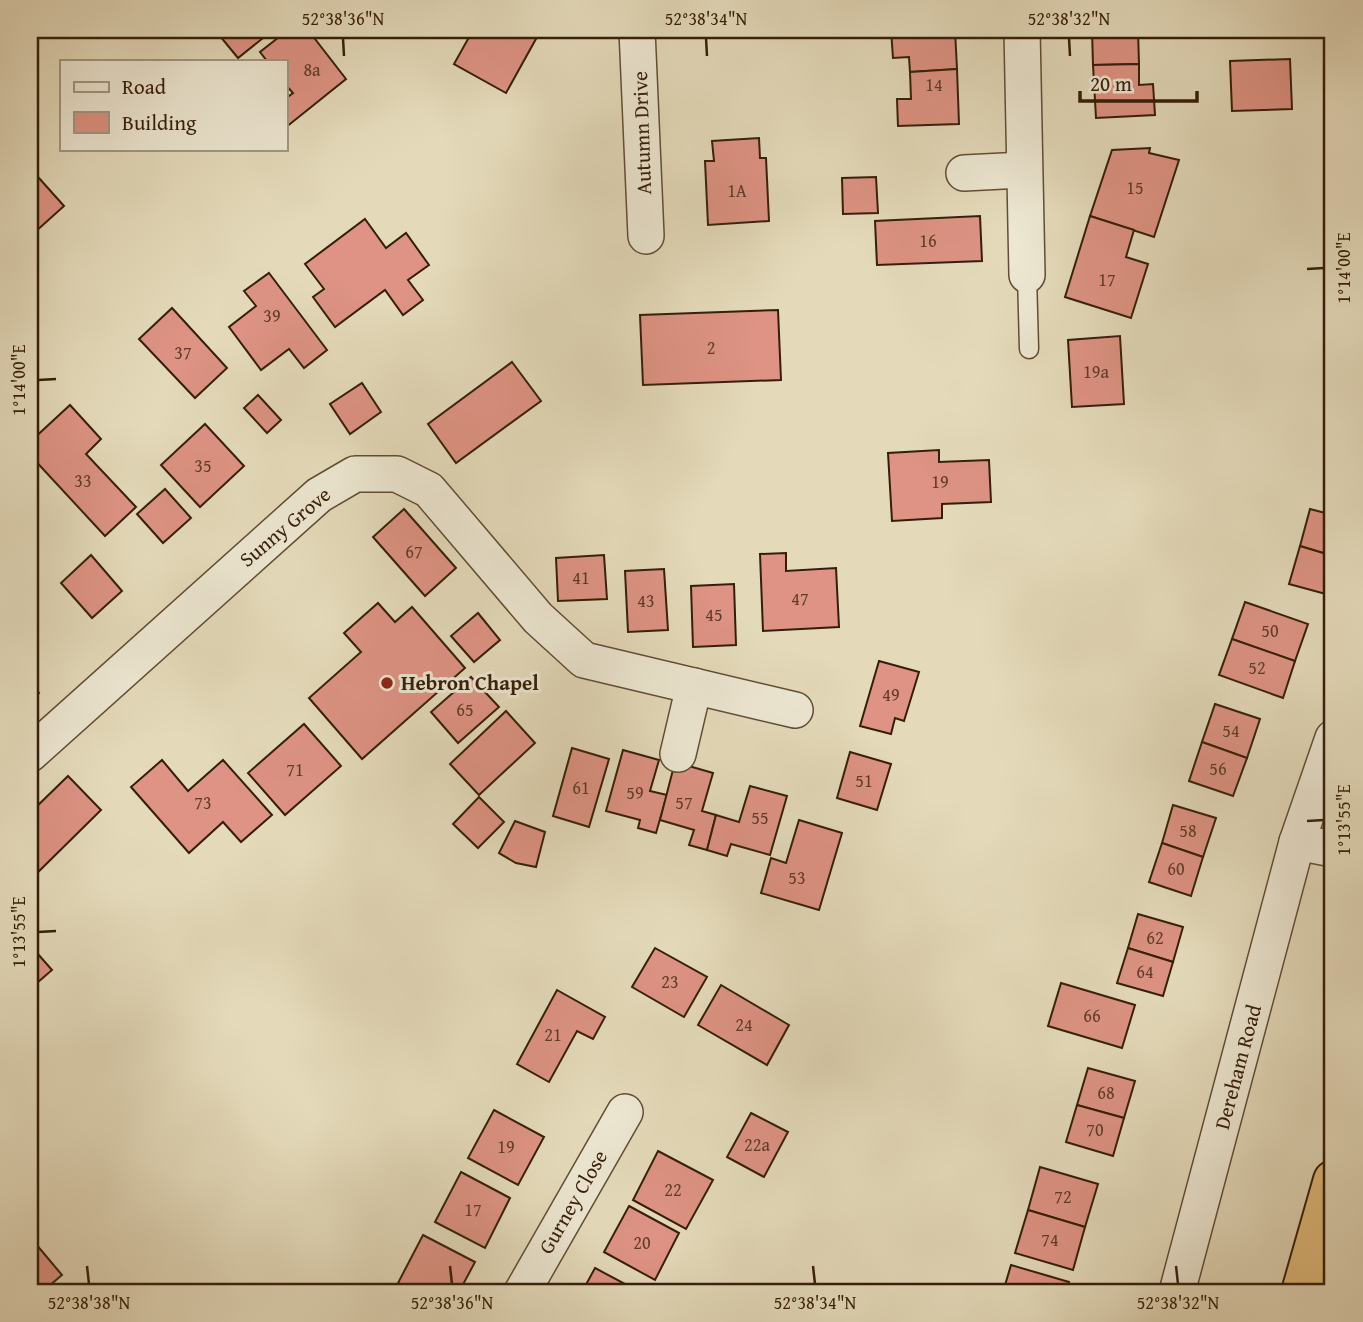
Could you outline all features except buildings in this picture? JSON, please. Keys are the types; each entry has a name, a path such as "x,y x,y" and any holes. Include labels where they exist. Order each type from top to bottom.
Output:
{"highway":[{"path":"1301,1292 1333,1180"}],"street":[{"name":"Autumn Drive","path":"637,30 646,236"},
{"path":"1022,30 1027,275"},
{"path":"964,173 1024,170"},
{"name":"Sunny Grove","path":"30,754 319,495 355,474 397,474 429,490 538,618 584,660 795,710"},
{"path":"678,754 694,686"},
{"name":"Dereham Road","path":"1177,1292 1297,842 1333,738"},
{"path":"1297,842 1333,849"},
{"name":"Gurney Close","path":"522,1292 625,1112"}],"lane":[{"path":"1027,275 1029,349"}],"place":[{"name":"Hebron Chapel","path":"387,683"}]}
